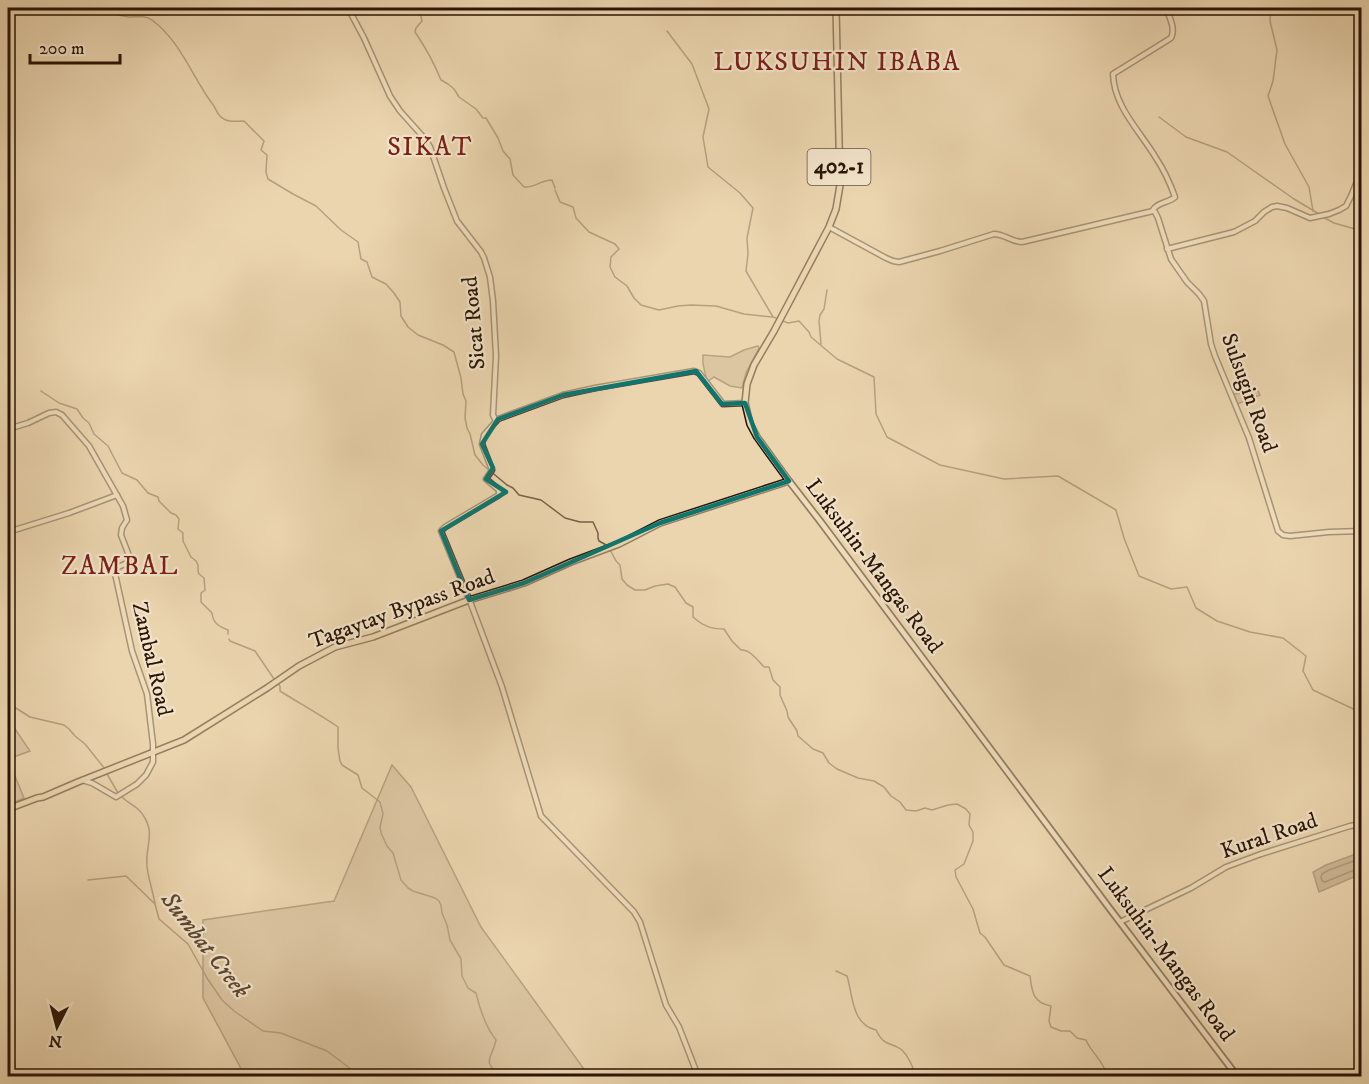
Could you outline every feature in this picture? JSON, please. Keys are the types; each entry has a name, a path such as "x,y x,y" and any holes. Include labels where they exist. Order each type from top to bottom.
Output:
{"main road":[{"name":"Luksuhin-Mangas Road","path":"836,8 840,185 836,209 750,374 745,403 750,424 789,481 1237,1077"},
{"name":"Tagaytay Bypass Road","path":"8,809 187,739 309,660 335,647 377,636 469,600 524,583 563,565 619,544 660,523 789,481"},
{"path":"8,1017 12,1077"}],"street":[{"name":"Sicat Road","path":"348,8 390,96 430,147 457,221 484,258 493,301 496,356 493,415 496,421"},
{"path":"829,226 886,258 899,262 994,234 1022,242 1153,211 1157,206 1172,200 1175,197 1157,159 1122,110 1113,74 1171,38 1173,28 1166,8"},
{"path":"1167,249 1234,232 1254,221 1272,207 1287,208 1310,218 1339,210 1346,206 1362,169"},
{"name":"Sulsugin Road","path":"1153,211 1158,218 1171,258 1204,301 1215,356 1248,438 1278,531 1282,535 1290,536 1362,531"},
{"path":"698,1077 679,1027 666,1005 640,922 634,912 541,816 502,687 441,531 499,495 500,490 488,482 486,477 492,470 482,444 484,435 498,418 563,395 694,371 699,373 721,402 745,403"},
{"name":"Zambal Road","path":"8,429 49,413 56,412 63,415 89,446 126,514 126,523 121,533 129,560 114,569 132,651 147,694 153,734 152,764 141,781 115,798 88,782 78,782"},
{"path":"8,532 117,495"},
{"name":"Kural Road","path":"1120,922 1200,883 1219,870 1261,854 1350,826 1356,825 1362,835"}],"highlighted area":[{"path":"696,371 722,404 745,403 757,437 789,481 660,523 524,583 469,600 441,531 506,492 486,479 493,468 482,444 498,419 563,395"}],"shaded area":[{"path":"758,346 742,388 730,386 714,377 707,382 703,355 730,357"},
{"path":"1258,391 1260,395 1237,404 1234,394"},
{"path":"8,711 9,720 30,751 8,759"},
{"path":"8,759 24,798 13,803 8,790"},
{"path":"392,765 411,787 481,927 589,1076 245,1076 203,998 203,920 334,901"}],"water":[{"path":"1361,852 1361,874 1319,892 1313,872"}],"waterway":[{"path":"98,8 129,17 147,17 162,28 178,48 220,116 229,121 244,121 264,141 261,150 267,155 268,179 316,206 341,230 358,242 361,259 367,262 372,277 386,284 394,293 400,302 401,316 408,327 418,335 454,352 466,401 467,428 475,455 483,465 519,495 541,500 565,518 580,522 593,522 599,541 608,546 620,565 622,579 627,585 635,590 668,584 675,587 686,603 693,607 693,617 700,623 724,629 741,650 751,653 764,667 769,667 773,680 780,687 780,695 788,717 798,736 813,749 823,753 829,763 837,769 858,778 874,781 884,787 906,810 916,811 925,808 932,810 957,804 966,809 970,814 969,825 973,832 973,841 964,864 955,870 956,877 973,909 980,933 1004,965 1030,976 1034,996 1045,1005 1051,1006 1049,1021 1051,1027 1061,1031 1070,1031 1077,1038 1086,1040 1107,1076"},
{"path":"316,8 342,11 368,8"},
{"path":"419,8 422,21 415,32 441,80 454,89 459,97 476,109 483,118 486,118 503,151 510,159 513,175 524,187 552,180 555,188"},
{"path":"1271,8 1270,21 1277,50 1273,81 1268,96 1285,144 1309,187 1313,211"},
{"path":"667,31 692,64 709,109 703,137 708,167 740,193 753,208 747,238 746,271 773,317 779,319"},
{"path":"1159,117 1186,137 1227,152 1319,214"},
{"path":"555,190 560,202 573,207 576,218 589,232 615,244 619,249 611,257 610,267 615,277 627,286 641,305 659,310 691,305 716,306 744,314 772,317"},
{"path":"1323,217 1334,223 1362,231"},
{"path":"821,344 819,321 824,309 827,290"},
{"path":"783,321 788,323 799,321 811,337 837,359 874,377 876,414 887,437 940,465 1004,479 1058,476 1116,510 1139,576 1171,589 1187,587 1196,608 1217,621 1250,632 1283,638 1306,656 1303,671 1313,690 1362,713"},
{"path":"41,391 59,403 77,409 89,423 94,434 108,446 122,473 137,480 148,493 158,497 159,501 176,515 179,519 178,529 183,533 183,541 198,565 199,574 204,578 205,590 201,593 201,602 212,613 217,624 228,630 228,634"},
{"path":"229,639 255,651 274,679"},
{"path":"277,683 280,691 338,727 340,761 342,765 358,775 362,788 380,802 383,814 381,833 393,853 401,880 413,891 439,901 450,940 461,959 462,976 468,988 476,993 483,1018 496,1040 489,1062 500,1076"},
{"path":"8,703 30,717 64,725 85,744 105,769"},
{"path":"107,774 118,793"},
{"path":"121,796 141,812 149,828 147,866 155,904"},
{"name":"Sumbat Creek","path":"88,880 126,876 155,904 159,919 188,944 222,1000 234,1011 263,1031 281,1033 327,1051 357,1076"},
{"path":"836,971 847,976 854,1008 862,1022 876,1030 885,1042 902,1050 915,1076"}],"district":[{"name":"LUKSUHIN IBABA","path":"837,62"},
{"name":"SIKAT","path":"430,147"},
{"name":"ZAMBAL","path":"120,566"}]}
